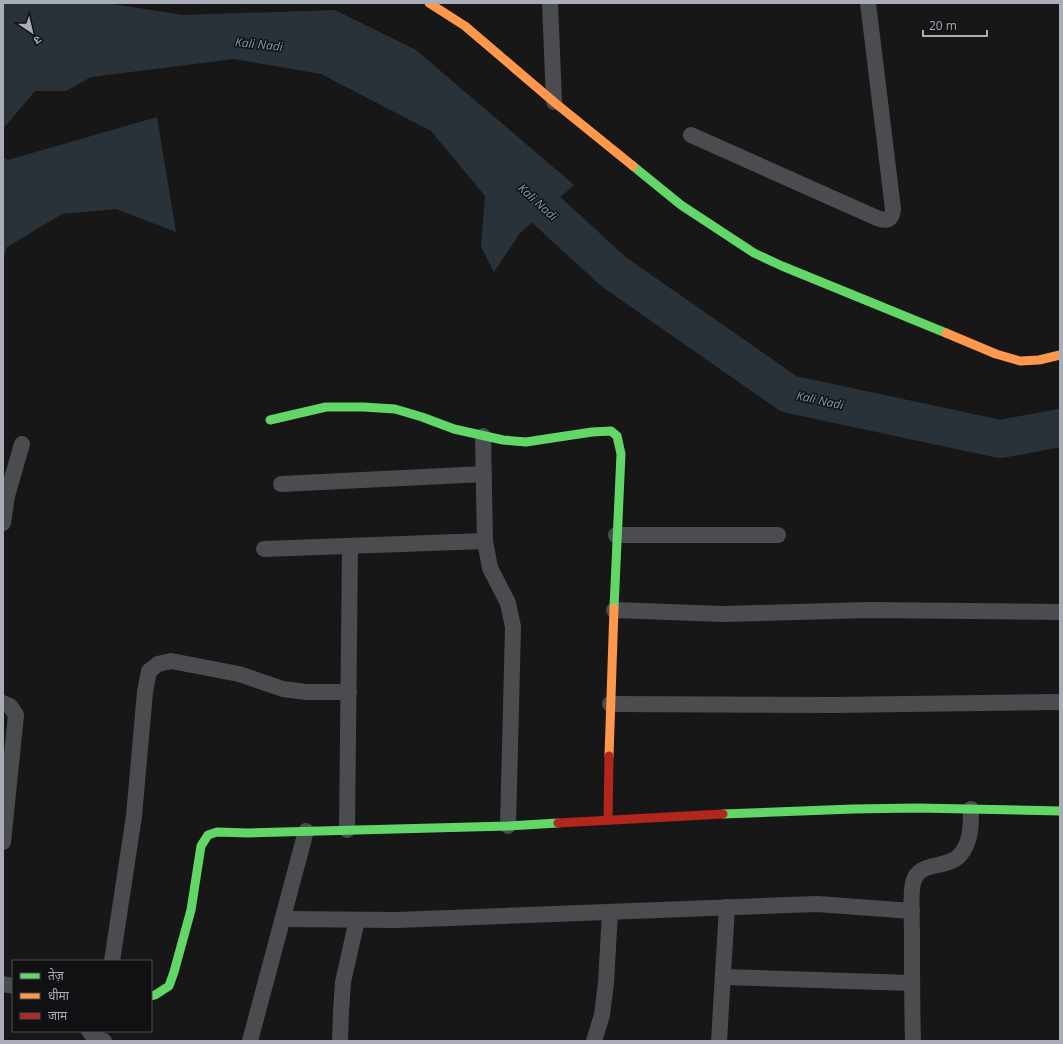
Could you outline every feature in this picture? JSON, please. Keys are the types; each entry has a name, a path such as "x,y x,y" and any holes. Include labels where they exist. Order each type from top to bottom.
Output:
{"street":[{"path":"429,3 464,26 680,205 754,253 782,266 996,354 1020,360 1039,360 1060,355"},
{"path":"550,3 554,102"},
{"path":"691,135 877,218 883,220 888,219 892,215 893,209 868,3"},
{"path":"270,420 326,407 362,407 395,409 422,416 454,429 483,436 526,442 592,432 611,431 618,436 621,454 616,535 610,704 608,820"},
{"path":"483,436 485,541 490,568 508,603 512,627 508,826"},
{"path":"3,523 7,496 22,444"},
{"path":"281,484 484,474"},
{"path":"616,535 778,535"},
{"path":"264,549 485,541"},
{"path":"347,830 350,546"},
{"path":"614,610 723,614 869,610 1060,612"},
{"path":"112,960 134,816 145,692 149,671 158,664 171,661 238,674 283,689 306,692 348,692"},
{"path":"610,704 834,705 1060,702"},
{"path":"3,703 10,706 16,715 3,842"},
{"path":"152,996 169,986 191,910 201,846 208,835 217,832 248,833 508,826 853,809 918,808 1060,811"},
{"path":"913,1041 913,883 917,873 926,868 953,861 960,855 968,840 971,830 971,809"},
{"path":"250,1041 306,831"},
{"path":"283,919 396,920 816,904 912,910"},
{"path":"719,1041 727,907"},
{"path":"594,1041 602,1015 606,983 610,912"},
{"path":"340,1041 343,982 357,920"},
{"path":"723,978 912,983"},
{"path":"90,1032 95,1038 104,1041"}],"water":[{"path":"3,3 106,3 183,15 335,10 416,50 574,185 520,233 494,272 481,247 485,196 431,131 321,74 234,59 91,77 66,91 35,91 3,129"},
{"path":"157,117 176,232 116,209 62,214 7,247 3,260 3,157 8,160"}],"waterway":[{"name":"Kali Nadi","path":"507,174 614,272 789,394 1000,439 1060,428"}],"traffic: fast":[{"path":"633,166 681,205 754,253 782,266 946,333"},
{"path":"270,420 326,407 363,407 395,409 454,429 503,440 526,442 592,432 611,431 617,436 621,454 614,608"},
{"path":"723,814 917,808 1060,811"},
{"path":"152,996 169,986 174,972 191,910 201,846 208,835 217,832 248,833 508,826 558,823"}],"traffic: slow":[{"path":"429,3 465,26 554,102 633,166"},
{"path":"946,333 996,354 1020,361 1039,360 1060,355"},
{"path":"609,756 614,608"}],"traffic: jam":[{"path":"608,820 609,756"},
{"path":"558,823 723,814"}]}
